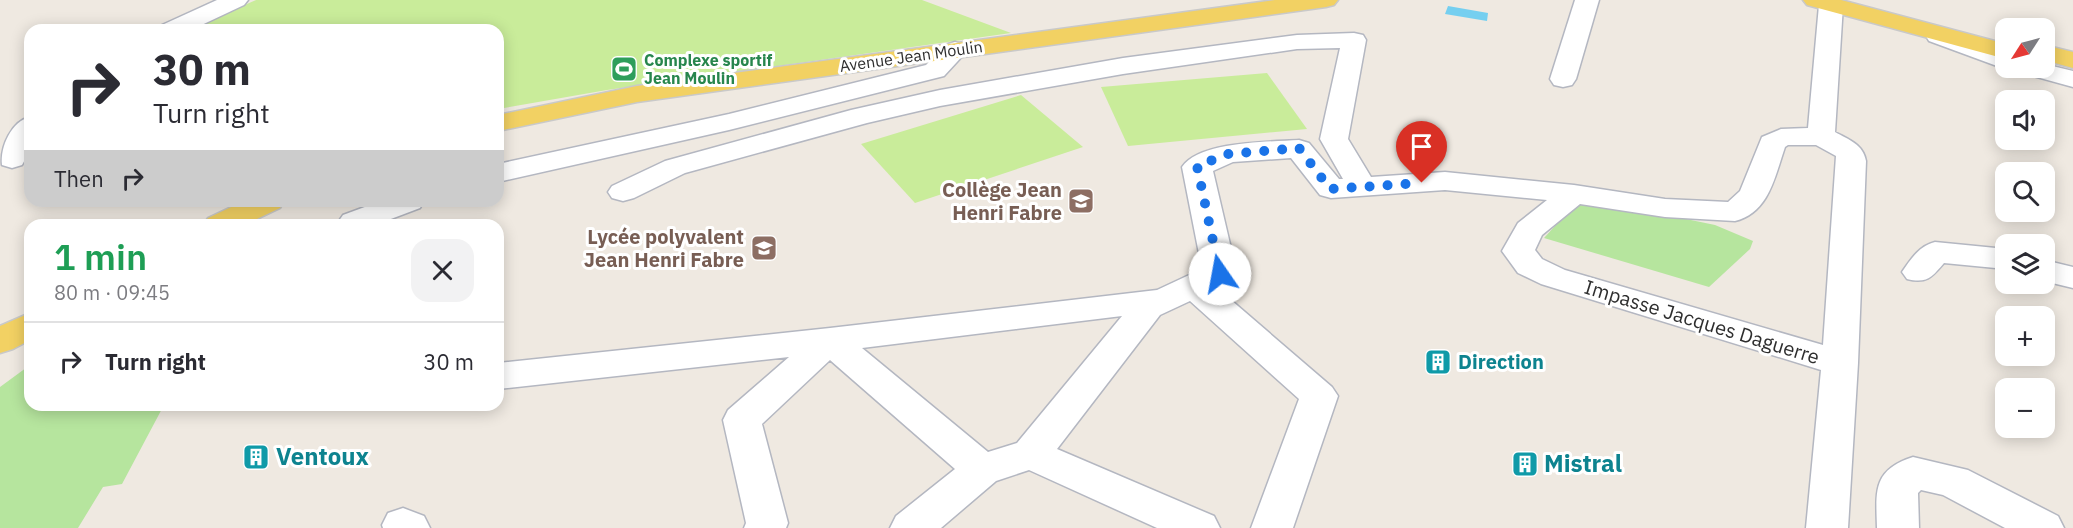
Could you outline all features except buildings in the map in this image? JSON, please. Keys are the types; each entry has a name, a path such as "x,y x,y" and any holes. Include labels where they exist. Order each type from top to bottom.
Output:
{"main road":[{"name":"Avenue Jean Moulin","path":"504,122 637,94 1321,0"},
{"path":"1834,2 1925,31 1995,49"},
{"path":"1834,2 1995,39"},
{"path":"2055,55 2073,60"},
{"path":"2055,66 2073,71"},
{"path":"232,219 256,207"},
{"path":"0,341 24,328"}],"street":[{"path":"1563,79 1587,0"},
{"path":"182,24 226,1"},
{"path":"911,528 982,470 1031,454 1148,307 1220,274 1197,166 1228,154 1299,148 1346,188 1445,181 1574,194 1665,208 1735,212 1754,195 1772,143 1781,137 1821,135 1834,2"},
{"path":"1925,31 1995,57"},
{"path":"623,192 675,167 861,116 940,98 1123,66 1297,42 1354,40 1334,139 1346,188"},
{"path":"504,172 717,124 935,71 955,50"},
{"path":"2055,74 2073,79"},
{"path":"14,159 21,134 24,131"},
{"name":"Impasse Jacques Daguerre","path":"1574,194 1529,230 1518,251 1530,266 1553,276 1840,363 1851,161 1850,152 1821,135"},
{"path":"362,219 393,207"},
{"path":"1919,272 1935,252 1995,258"},
{"path":"2055,273 2073,278"},
{"path":"504,375 831,340 1178,293 1319,396 1272,528"},
{"path":"831,340 982,470"},
{"path":"765,528 767,523 742,420 831,340"},
{"path":"1827,528 1840,363"},
{"path":"1031,454 1199,528"},
{"path":"1898,528 1897,488 1913,473 1953,481 2043,528"}],"green space":[{"name":"Complexe sportif Jean Moulin","path":"256,0 922,0 1011,33 607,90 504,108 504,24 202,24"},
{"path":"1267,73 1307,129 1128,146 1101,87"},
{"path":"1021,95 1083,147 915,203 861,144"},
{"path":"1576,203 1657,213 1715,225 1753,241 1750,249 1709,287 1544,238"},
{"path":"24,369 24,411 161,411 122,484 103,487 78,528 0,528 0,387"}],"water":[{"path":"1448,6 1488,13 1487,21 1445,14"}],"place":[{"name":"Complexe sportif Jean Moulin","path":"624,69"},
{"name":"Collège Jean Henri Fabre","path":"1081,201"},
{"name":"Lycée polyvalent Jean Henri Fabre","path":"764,248"},
{"name":"Direction","path":"1438,362"},
{"name":"Ventoux","path":"256,457"},
{"name":"Mistral","path":"1525,464"}],"route":[{"path":"1220,274 1197,166 1228,154 1299,148 1330,189 1422,183"}]}
